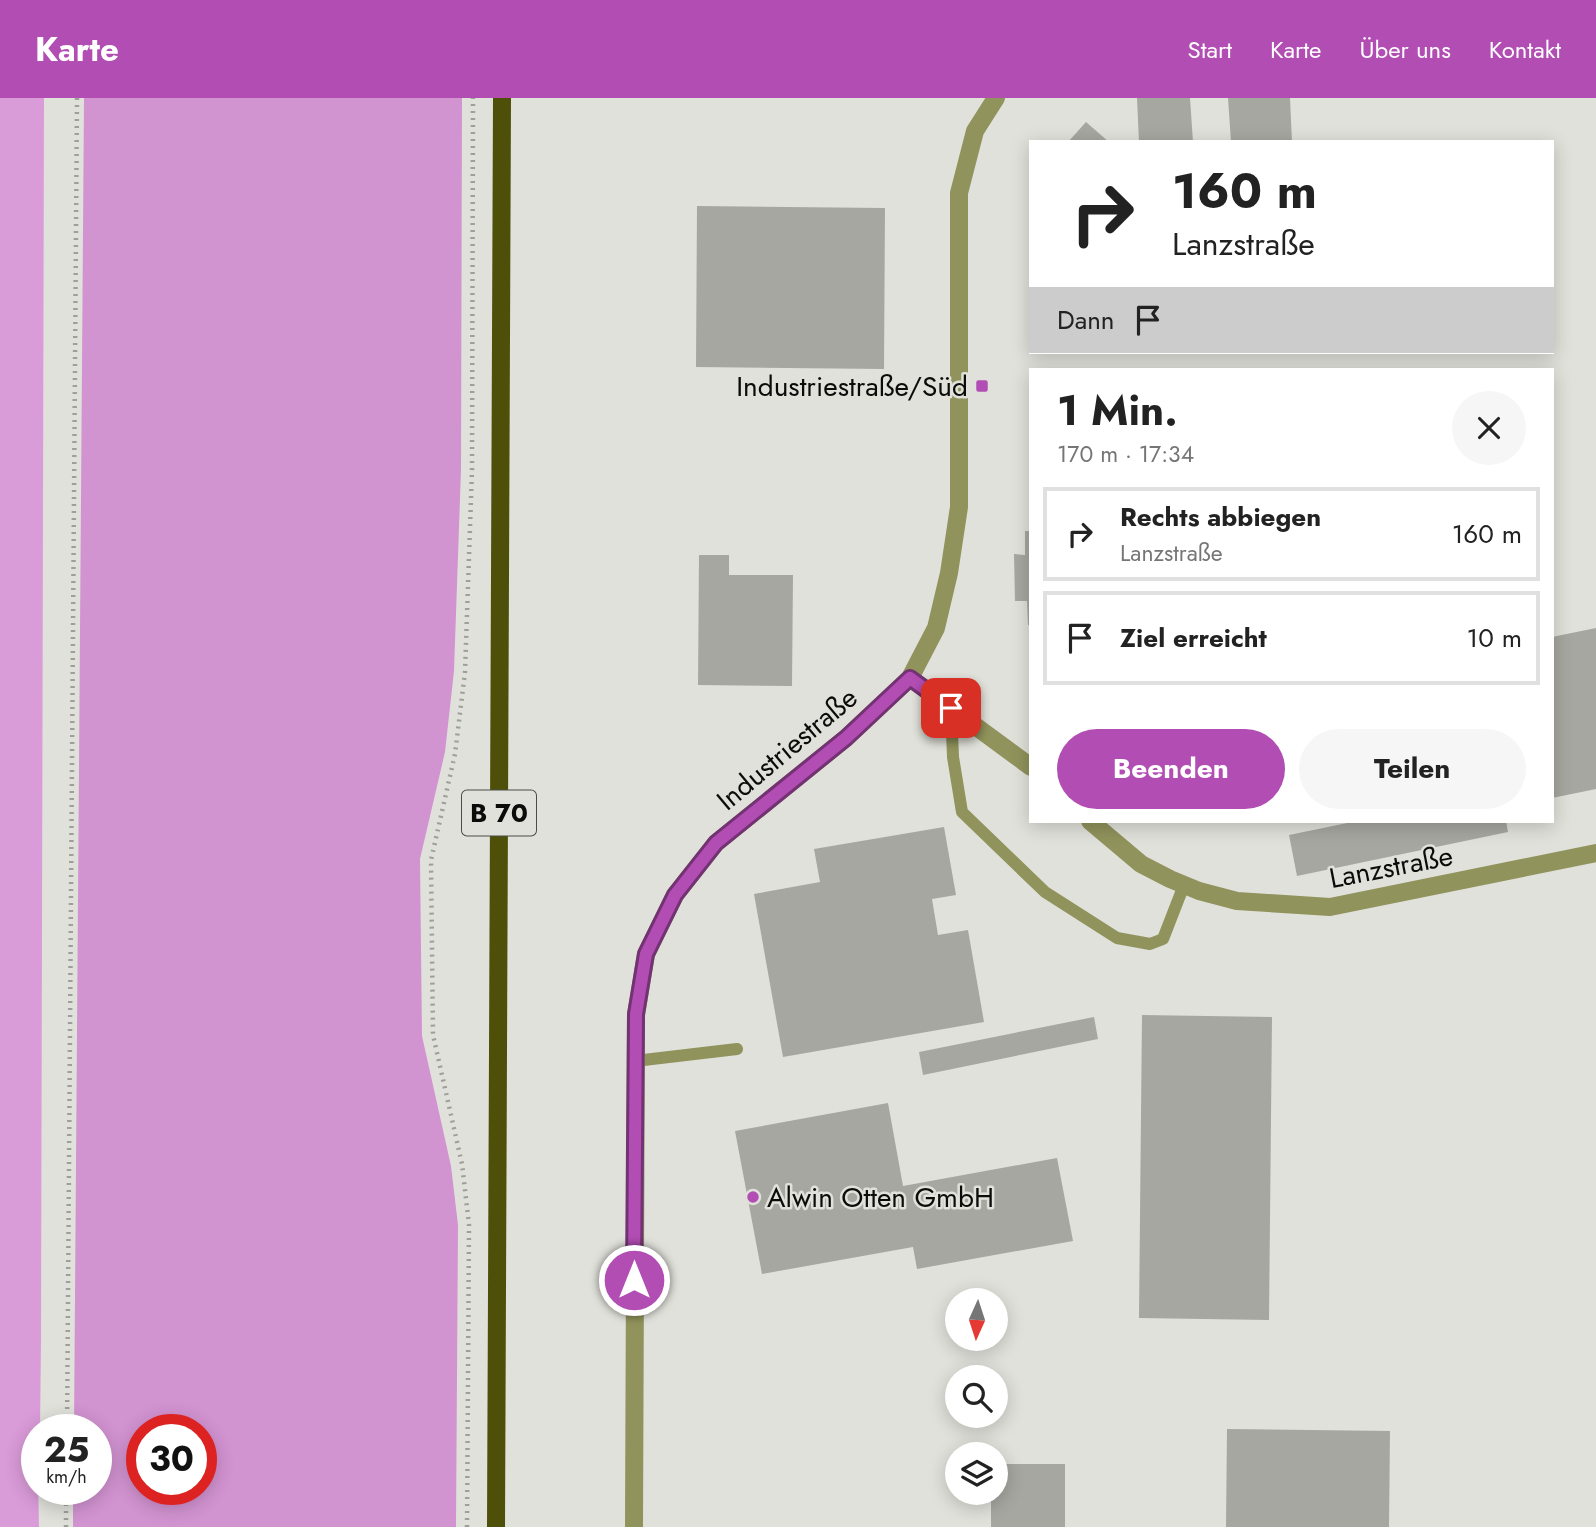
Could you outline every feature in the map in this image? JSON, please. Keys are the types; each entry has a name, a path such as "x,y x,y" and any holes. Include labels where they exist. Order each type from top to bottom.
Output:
{"main road":[{"name":"B 70","path":"496,1527 502,98"}],"street":[{"name":"Industriestraße","path":"634,1527 635,1061 636,1014 646,954 675,895 716,843 846,738 910,678 936,628 949,573 959,507 958,192 975,131 996,98"},
{"path":"910,678 1029,766"},
{"name":"Lanzstraße","path":"1092,823 1141,864 1184,885 1237,901 1329,907 1596,853"}],"lane":[{"path":"951,708 953,757 962,812 1045,892 1117,938 1150,944 1163,939 1184,885"},
{"path":"635,1061 737,1049"}],"path":[{"path":"67,1414 77,98"},
{"path":"467,1527 469,1224 461,1164 433,1035 431,860 455,754 465,672 472,470 473,98"},
{"path":"66,1505 66,1527"}],"shaded area":[{"path":"0,98 44,98 40,1414 21,1414 21,1505 39,1505 39,1527 0,1527"},
{"path":"84,98 462,98 461,470 454,671 445,752 420,859 422,1036 451,1166 458,1225 456,1527 73,1527 73,1505 112,1505 112,1414 74,1414"}],"building":[{"path":"1137,98 1190,98 1193,140 1139,140"},
{"path":"1228,98 1290,98 1292,140 1231,140"},
{"path":"1086,122 1107,140 1070,140"},
{"path":"697,206 885,208 884,369 696,367"},
{"path":"1025,531 1029,531 1029,625 1027,601 1015,601 1014,554 1025,555"},
{"path":"699,555 729,555 729,575 793,575 792,686 698,685"},
{"path":"1596,628 1596,789 1554,798 1554,637"},
{"path":"1347,823 1506,823 1508,832 1297,876 1289,835"},
{"path":"944,827 956,895 932,899 938,935 968,930 984,1022 783,1057 754,894 820,882 814,849"},
{"path":"1142,1015 1272,1017 1269,1320 1139,1318"},
{"path":"1094,1017 1098,1039 923,1075 919,1052"},
{"path":"888,1103 903,1186 1057,1158 1073,1241 917,1269 913,1247 762,1274 735,1131"},
{"path":"1227,1429 1390,1431 1389,1527 1226,1527"},
{"path":"1008,1464 1065,1464 1065,1527 991,1527 991,1505 1008,1505"}],"place":[{"name":"Industriestraße/Süd","path":"982,386"},
{"name":"Alwin Otten GmbH","path":"753,1197"}],"route":[{"path":"634,1280 636,1014 646,954 675,895 716,843 846,738 910,678 951,708"}]}
